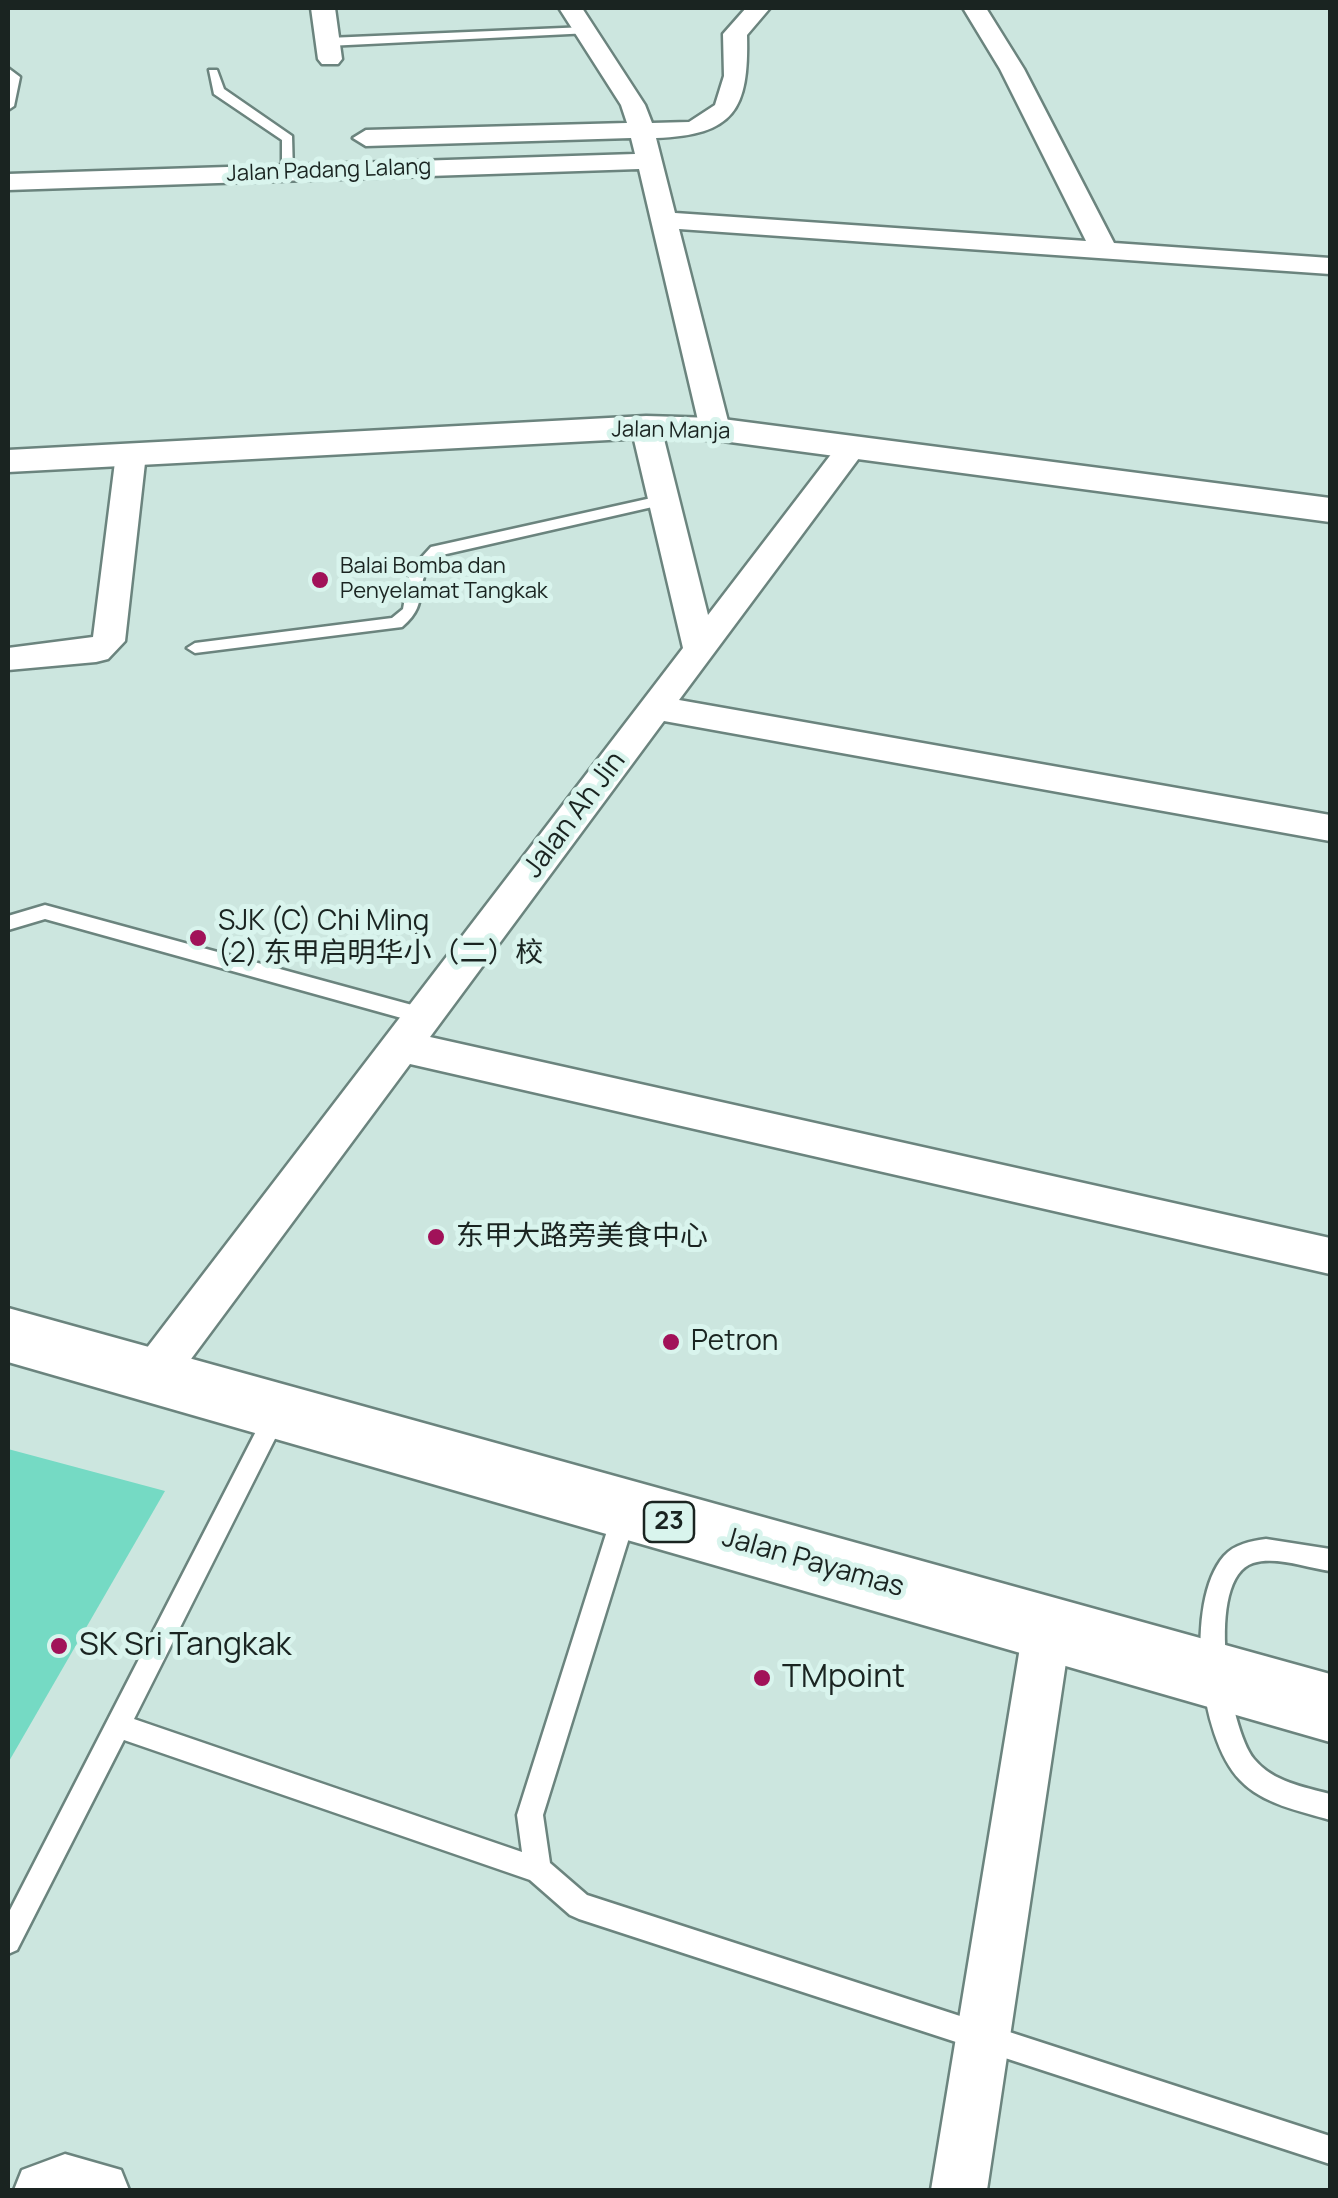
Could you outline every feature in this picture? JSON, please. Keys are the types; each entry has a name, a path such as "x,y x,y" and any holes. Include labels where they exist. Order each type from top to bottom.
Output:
{"highway":[{"name":"Jalan Payamas","path":"8,1335 1330,1708"}],"street":[{"path":"323,8 329,51"},
{"path":"366,138 695,129 726,109 736,76 736,34 758,8"},
{"path":"975,8 1012,68 1104,250"},
{"path":"578,19 632,105 642,132 715,429"},
{"name":"Jalan Padang Lalang","path":"8,182 651,161"},
{"path":"662,220 1330,266"},
{"path":"646,427 700,649"},
{"name":"Jalan Manja","path":"8,461 646,427 715,429 1330,510"},
{"name":"Jalan Ah Jin","path":"152,1376 853,446"},
{"path":"8,659 96,651 109,641 131,454"},
{"path":"656,708 1330,828"},
{"path":"412,1031 1330,1256"},
{"path":"959,2190 1047,1628"},
{"path":"42,2190 65,2182 101,2190"}],"lane":[{"path":"329,51 578,19"},
{"path":"8,72 14,77 8,106"},
{"path":"213,73 220,93 288,140 288,172"},
{"path":"194,648 396,623 411,611 415,572 422,560 437,551 665,500"},
{"path":"8,923 45,912 412,1031"},
{"path":"8,1941 278,1411"},
{"path":"538,1870 530,1814 626,1510"},
{"path":"1330,1560 1262,1550 1234,1561 1220,1588 1214,1675 1224,1730 1243,1767 1269,1789 1330,1807"},
{"path":"117,1725 538,1870 578,1906 1330,2150"}],"green space":[{"path":"8,1449 165,1491 8,1763"}],"place":[{"name":"Balai Bomba dan Penyelamat Tangkak","path":"320,580"},
{"name":"SJK (C) Chi Ming (2) 东甲启明华小（二）校","path":"198,938"},
{"name":"东甲大路旁美食中心","path":"436,1237"},
{"name":"Petron","path":"671,1342"},
{"name":"SK Sri Tangkak","path":"59,1646"},
{"name":"TMpoint","path":"762,1678"}]}
